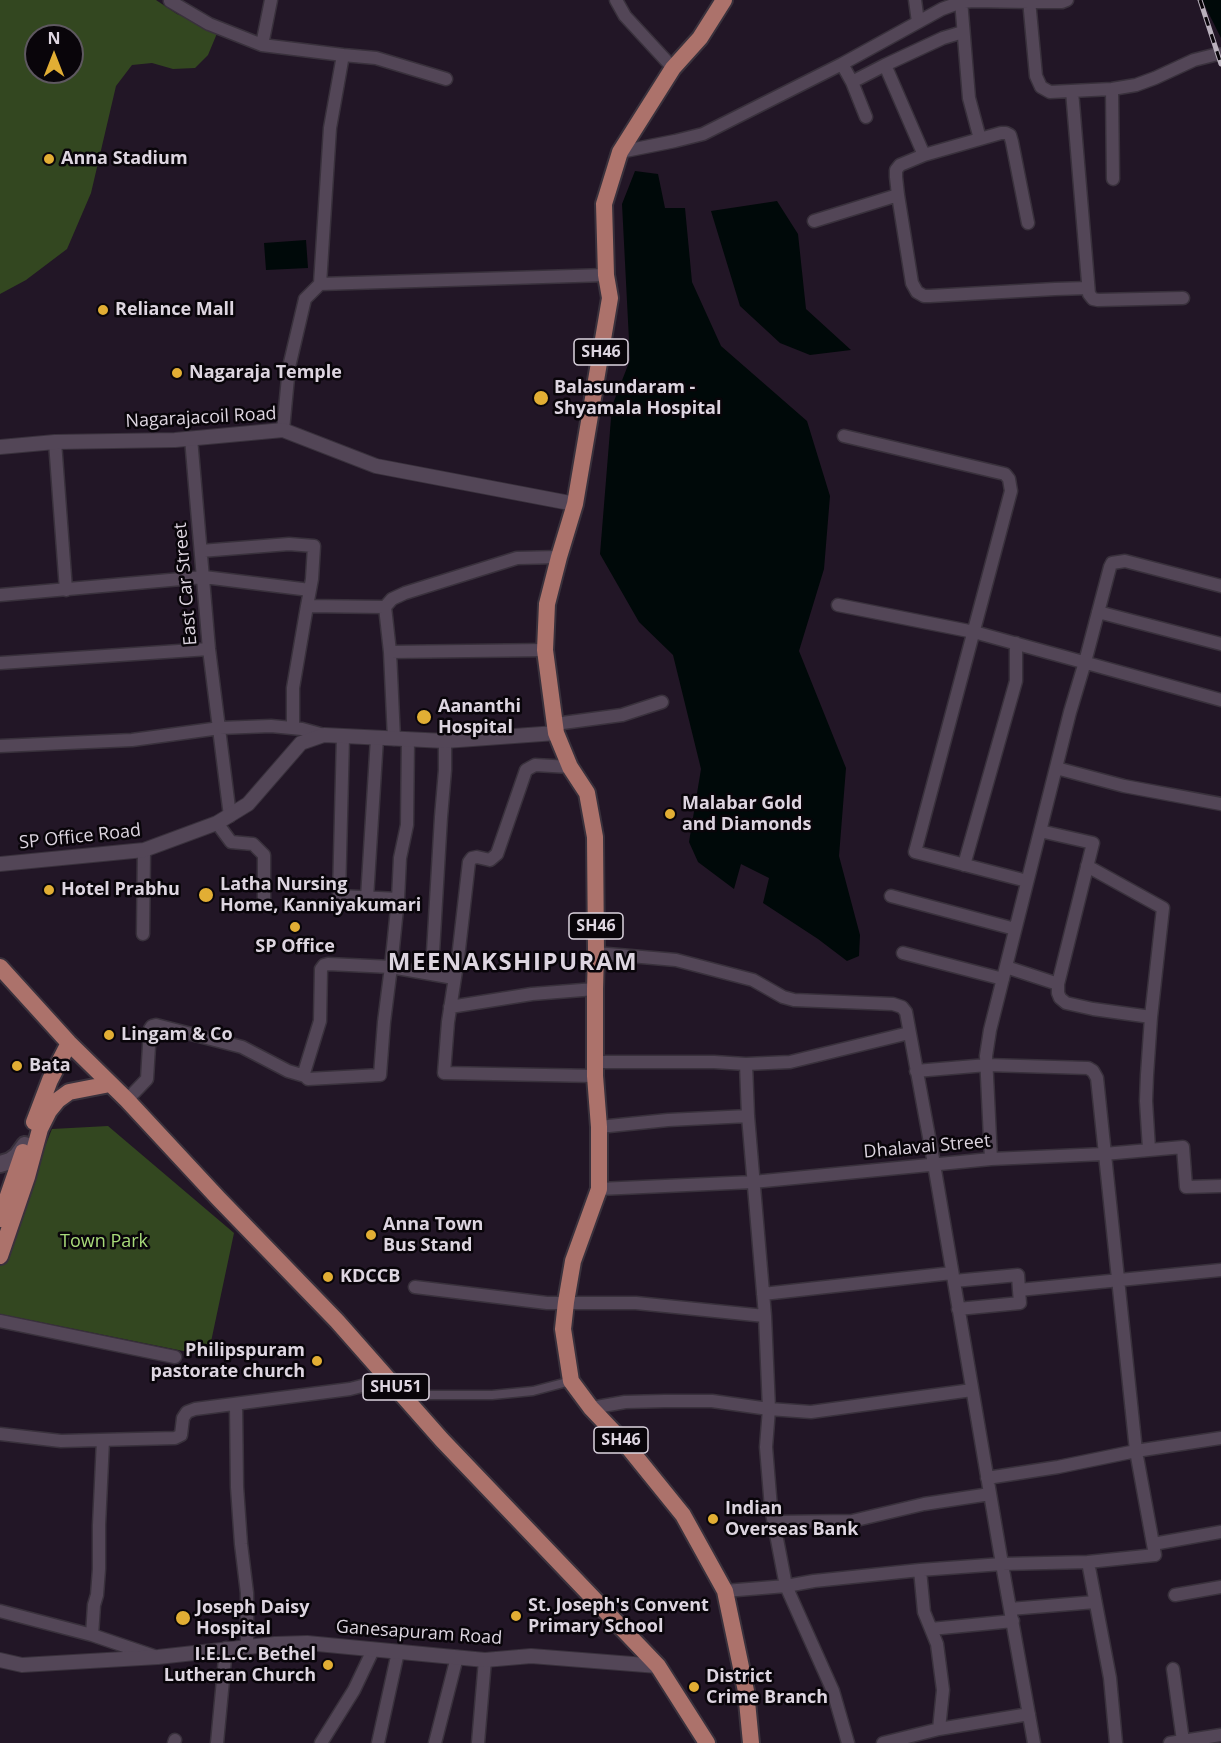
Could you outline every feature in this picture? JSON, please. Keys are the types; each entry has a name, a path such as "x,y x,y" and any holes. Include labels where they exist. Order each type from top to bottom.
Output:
{"main road":[{"name":"SH46","path":"724,0 700,38 673,68 620,152 604,204 606,275 610,298 575,504 547,604 545,650 555,728 570,767 587,793 595,837 595,1069 599,1127 599,1189 573,1261 566,1302 563,1329 571,1381 591,1408 628,1447 683,1515 725,1591 746,1692 751,1743"},
{"name":"SHU51","path":"0,967 69,1043 127,1100 337,1321 442,1440 658,1666 707,1743"},
{"path":"0,1219 50,1080 69,1043"},
{"path":"0,1256 27,1177 40,1129 49,1111 69,1092 110,1084"},
{"path":"0,1164 17,1156 26,1145"}],"street":[{"path":"262,45 271,0"},
{"path":"616,0 625,16 673,68"},
{"path":"915,0 918,22"},
{"path":"620,152 703,134 961,1 1062,2 1067,0"},
{"path":"170,1 209,24 262,45 376,58 446,79"},
{"path":"961,1 969,98 980,139"},
{"path":"1029,1 1036,76 1038,83 1050,92 1112,89 1136,85 1194,60 1221,55"},
{"path":"852,82 943,38 963,32"},
{"path":"282,430 289,367 305,299 320,284 330,128 343,55"},
{"path":"842,64 866,117"},
{"path":"885,65 924,155"},
{"path":"1112,89 1113,179"},
{"path":"1072,91 1089,294 1098,300 1183,298"},
{"path":"1028,223 1010,135 1006,133 924,155 900,165 896,170 912,283 917,292 924,296 1088,288"},
{"path":"814,221 898,195"},
{"path":"320,284 606,275"},
{"name":"Nagarajacoil Road","path":"0,447 55,442 175,440 282,430 376,466 575,504"},
{"path":"844,436 1005,474 1009,479 1011,491 915,852 1027,881"},
{"name":"East Car Street","path":"191,438 209,649 230,816"},
{"path":"55,442 66,590"},
{"path":"201,551 289,544 314,546 312,579 293,688 293,728"},
{"path":"127,1100 147,1079 150,1029 156,1025 242,1047 308,1079 380,1075 400,858 407,825 401,739 385,607 392,599 405,593 518,558 559,557"},
{"path":"991,1159 986,1056 990,1030 1056,768 1110,567 1112,563 1125,561 1221,586"},
{"path":"0,595 204,577 310,590"},
{"path":"838,605 974,632 1221,700"},
{"path":"306,606 385,607"},
{"path":"1098,612 1221,644"},
{"path":"964,865 1016,681 1016,644"},
{"path":"0,663 209,649"},
{"path":"390,652 545,650"},
{"path":"555,728 622,715 662,702"},
{"path":"0,746 132,740 220,728 271,726 302,729 324,735"},
{"name":"SP Office Road","path":"0,864 144,850 217,823 248,804 301,743 324,735 445,741 555,728"},
{"path":"343,736 339,896 398,899"},
{"path":"367,898 376,738"},
{"path":"433,952 446,770 445,741"},
{"path":"570,767 535,765 526,770 497,854 490,860 477,857 472,858 469,862 450,1007 444,1073 595,1069 714,1062 746,1065 790,1062 909,1033"},
{"path":"1056,768 1124,786 1221,804"},
{"path":"217,823 231,842 253,844 264,855 264,901"},
{"path":"1040,831 1093,843 1058,984 1060,998 1066,1003 1093,1009 1151,1017"},
{"path":"143,934 144,850"},
{"path":"1087,866 1163,908 1151,1017 1146,1092 1149,1149"},
{"path":"891,896 1016,929"},
{"path":"596,952 676,960 753,980 783,997 794,1000 898,1004 906,1012 1034,1743"},
{"path":"903,953 1058,984"},
{"path":"305,1076 320,1021 322,966 328,964 391,967 454,978"},
{"path":"450,1007 532,994 595,989"},
{"path":"746,1065 748,1116 765,1316 769,1409 765,1447 771,1508 786,1586 833,1692 848,1743"},
{"path":"725,1591 920,1570 1002,1564 1088,1562 1155,1555 1136,1451 1097,1078 1088,1068 987,1065 916,1071"},
{"path":"599,1127 668,1120 748,1116"},
{"name":"Dhalavai Street","path":"599,1189 753,1182 991,1159 1104,1154 1183,1147 1186,1187 1221,1186"},
{"path":"1019,1290 1221,1270"},
{"path":"763,1294 953,1277 1018,1275 1020,1303 958,1309"},
{"path":"415,1287 547,1303 636,1303 765,1316"},
{"path":"0,1321 175,1357"},
{"path":"0,1434 62,1441 179,1437 183,1418 187,1412 195,1409 350,1389 389,1379"},
{"path":"404,1395 492,1395 533,1391 571,1381"},
{"path":"591,1408 625,1402 712,1401 811,1412 972,1390"},
{"path":"237,1405 237,1487 247,1593 247,1647"},
{"path":"987,1478 1221,1438"},
{"path":"92,1635 99,1569 103,1440"},
{"path":"774,1522 852,1521 924,1504 990,1494"},
{"path":"1154,1544 1221,1532"},
{"path":"1088,1562 1110,1678 1116,1743"},
{"path":"920,1570 924,1612 937,1644 943,1690 939,1729"},
{"path":"1175,1595 1221,1587"},
{"path":"931,1629 1095,1602"},
{"path":"0,1611 92,1635 158,1657"},
{"name":"Ganesapuram Road","path":"0,1660 22,1665 158,1657 226,1648 306,1643 485,1660 531,1656 658,1666"},
{"path":"217,1743 226,1648"},
{"path":"321,1743 354,1690 373,1650"},
{"path":"378,1743 398,1652"},
{"path":"435,1743 457,1657"},
{"path":"478,1743 485,1660"},
{"path":"1173,1669 1183,1741"},
{"path":"883,1743 939,1729 1029,1714"},
{"path":"1170,1743 1199,1741 1221,1735"}],"green space":[{"name":"Anna Stadium","path":"0,0 156,0 177,14 218,31 208,55 195,68 173,69 152,63 132,65 116,86 91,193 67,249 26,280 0,294"},
{"name":"Town Park","path":"108,1126 234,1233 208,1356 0,1314 0,1257 52,1129"}],"shaded area":[{"path":"1202,0 1221,0 1221,38"},
{"path":"635,171 658,174 665,208 685,208 692,282 721,346 807,421 830,496 824,569 799,651 846,768 839,856 860,935 859,956 847,961 763,903 769,878 741,864 734,889 698,862 689,842 701,769 673,655 639,622 600,554 612,406 630,360 622,204"},
{"path":"777,201 798,234 806,309 851,350 810,355 780,343 740,306 711,211"},
{"path":"306,240 308,268 266,270 264,243"}],"railway":[{"path":"1200,0 1221,64"}],"place":[{"name":"Anna Stadium","path":"49,159"},
{"name":"Reliance Mall","path":"103,310"},
{"name":"Nagaraja Temple","path":"177,373"},
{"name":"Balasundaram - Shyamala Hospital","path":"541,398"},
{"name":"Aananthi Hospital","path":"424,717"},
{"name":"Malabar Gold and Diamonds","path":"670,814"},
{"name":"Hotel Prabhu","path":"49,890"},
{"name":"Latha Nursing Home, Kanniyakumari","path":"206,895"},
{"name":"SP Office","path":"295,927"},
{"name":"Lingam & Co","path":"109,1035"},
{"name":"Bata","path":"17,1066"},
{"name":"Anna Town Bus Stand","path":"371,1235"},
{"name":"KDCCB","path":"328,1277"},
{"name":"Philipspuram pastorate church","path":"317,1361"},
{"name":"Indian Overseas Bank","path":"713,1519"},
{"name":"St. Joseph's Convent Primary School","path":"516,1616"},
{"name":"Joseph Daisy Hospital","path":"183,1618"},
{"name":"I.E.L.C. Bethel Lutheran Church","path":"328,1665"},
{"name":"District Crime Branch","path":"694,1687"}],"district":[{"name":"MEENAKSHIPURAM","path":"513,963"}]}
